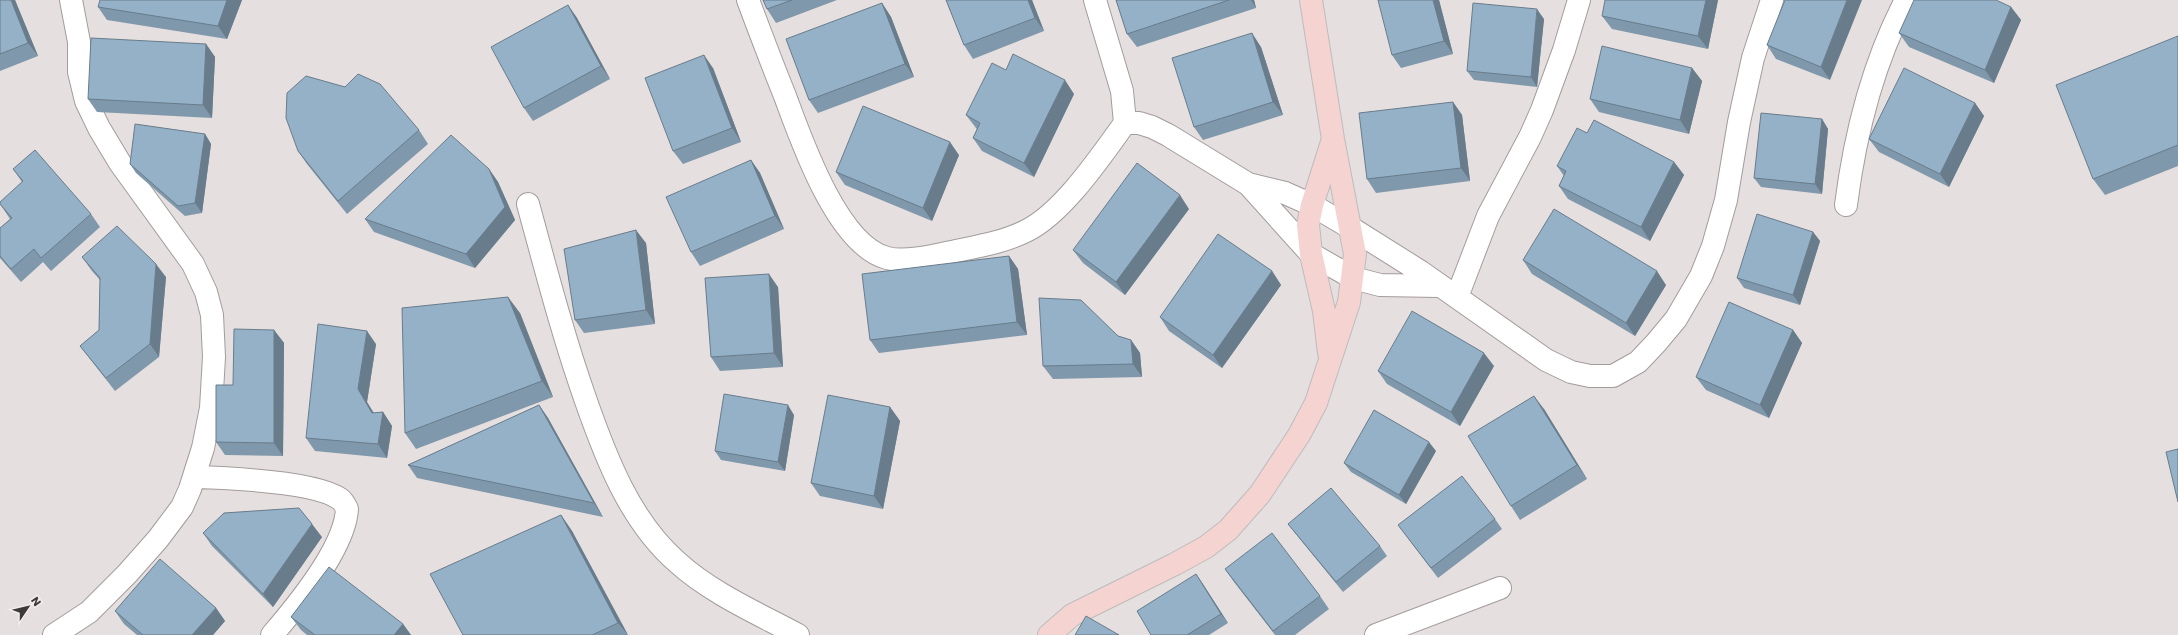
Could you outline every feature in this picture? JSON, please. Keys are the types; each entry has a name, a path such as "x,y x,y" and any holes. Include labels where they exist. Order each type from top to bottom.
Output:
{"main road":[{"path":"1049,635 1072,615 1175,564 1206,547 1228,530 1260,494 1298,435 1316,403 1349,302 1355,254 1333,139 1311,0"},
{"path":"1330,360 1324,311 1311,254 1308,225 1312,205 1333,139"}],"street":[{"path":"54,635 89,612 138,562 158,539 182,506 203,448 210,408 214,357 212,315 206,292 193,264 120,163 98,128 86,101 79,72 79,42 71,0"},
{"path":"748,0 808,158 822,188 852,232 877,254 887,258 897,259 930,256 1002,240 1027,230 1049,215 1074,189 1125,122 1120,83 1095,0"},
{"path":"1448,291 1526,144 1542,110 1564,50 1579,0"},
{"path":"1248,184 1285,193 1312,205 1351,228 1448,291 1546,360 1571,372 1590,376 1613,376 1638,362 1676,319 1701,276 1713,246 1726,200 1739,122 1752,65 1772,0"},
{"path":"1846,205 1852,156 1870,90 1893,25 1906,0"},
{"path":"1125,122 1139,123 1168,135 1248,184 1311,254 1353,278 1380,285 1448,291"},
{"path":"528,204 557,313 576,373 615,474 638,517 654,539 691,574 798,635"},
{"path":"194,476 248,479 324,492 339,499 347,509 343,527 328,558 301,601 272,635"},
{"path":"1376,635 1500,588"}],"building":[{"path":"0,0 11,0 28,43 0,54"},
{"path":"100,0 227,0 218,26 98,7"},
{"path":"763,0 792,0 767,9"},
{"path":"946,0 1028,0 1035,18 964,45"},
{"path":"1116,0 1229,0 1127,34"},
{"path":"1378,0 1433,0 1444,41 1392,55"},
{"path":"1605,0 1706,0 1698,36 1602,16"},
{"path":"1785,0 1847,0 1821,67 1767,45"},
{"path":"1914,0 1996,0 2011,7 1985,70 1899,33"},
{"path":"882,3 905,64 809,100 786,39"},
{"path":"1473,3 1537,9 1531,77 1467,71"},
{"path":"568,5 601,66 524,108 491,47"},
{"path":"1252,33 1273,102 1194,127 1172,58"},
{"path":"2178,36 2178,145 2093,179 2056,85"},
{"path":"91,38 206,44 203,105 88,99"},
{"path":"1602,46 1692,68 1680,120 1590,99"},
{"path":"1013,54 1065,80 1024,163 973,138 980,123 966,115 992,63 1006,70"},
{"path":"704,55 732,128 673,151 645,78"},
{"path":"1904,68 1975,103 1940,174 1869,139"},
{"path":"358,74 380,84 419,130 338,201 298,151 286,118 287,93 306,76 345,87"},
{"path":"1453,102 1461,168 1367,179 1359,113"},
{"path":"863,106 950,142 923,208 836,172"},
{"path":"1761,113 1822,119 1815,184 1754,178"},
{"path":"1594,120 1674,162 1641,227 1559,186 1566,171 1557,166 1577,128 1587,133"},
{"path":"135,124 205,134 195,203 178,206 130,164"},
{"path":"451,135 489,169 505,207 466,254 365,219"},
{"path":"35,150 91,214 41,258 34,249 11,269 0,256 0,228 12,218 0,202 23,181 13,169"},
{"path":"751,160 775,216 691,252 666,197"},
{"path":"1137,163 1180,195 1116,282 1073,250"},
{"path":"1554,209 1657,271 1626,323 1523,260"},
{"path":"1757,214 1813,232 1793,295 1737,278"},
{"path":"117,226 156,264 150,344 106,378 80,346 99,330 100,278 82,257"},
{"path":"636,230 646,310 575,320 564,249"},
{"path":"1218,234 1272,271 1213,355 1160,317"},
{"path":"1009,256 1017,322 870,340 862,274"},
{"path":"769,274 774,353 711,357 705,278"},
{"path":"508,297 542,381 405,433 402,308"},
{"path":"1039,298 1081,300 1118,336 1131,340 1133,364 1043,366"},
{"path":"1729,302 1793,330 1760,405 1696,377"},
{"path":"1412,311 1484,353 1451,412 1378,371"},
{"path":"318,324 367,331 358,389 372,413 383,412 378,444 306,438"},
{"path":"234,329 274,330 274,443 216,442 216,385 233,385"},
{"path":"724,394 788,405 778,462 715,451"},
{"path":"828,395 890,407 874,496 811,483"},
{"path":"1534,396 1577,465 1511,506 1468,436"},
{"path":"539,405 594,503 408,465"},
{"path":"1374,410 1429,442 1399,495 1344,463"},
{"path":"2178,449 2178,502 2166,452"},
{"path":"1462,476 1495,519 1431,568 1398,525"},
{"path":"1331,488 1380,546 1336,582 1288,524"},
{"path":"299,508 312,524 263,594 203,533 224,513"},
{"path":"561,515 618,623 592,635 463,635 430,574"},
{"path":"1272,533 1320,596 1273,631 1225,569"},
{"path":"160,559 216,608 192,635 143,635 115,611"},
{"path":"329,567 403,624 394,635 315,635 291,617"},
{"path":"1196,574 1221,614 1187,635 1151,635 1137,611"},
{"path":"1086,616 1119,635 1075,635"}]}
